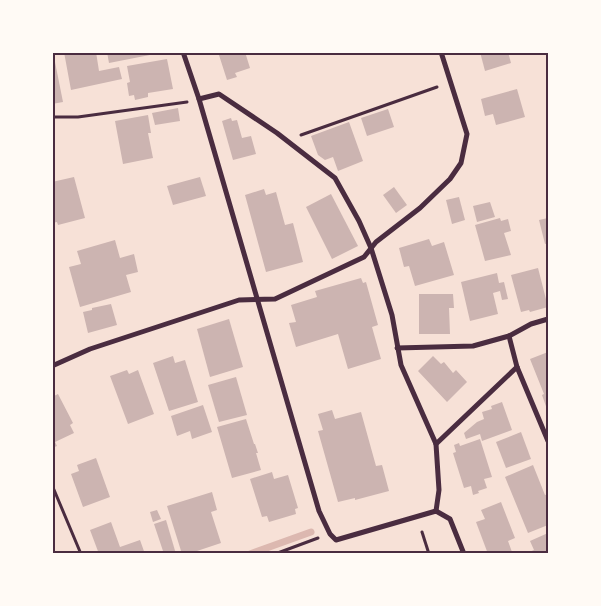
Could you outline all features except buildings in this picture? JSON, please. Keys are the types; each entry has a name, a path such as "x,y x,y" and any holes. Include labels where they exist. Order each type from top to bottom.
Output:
{"street":[{"path":"183,52 199,99 319,511 330,534 336,540 436,511 450,520 464,554"},
{"path":"52,366 90,349 239,300 275,299 364,257 376,242 420,208 450,180 461,164 468,134 441,52"},
{"path":"199,99 219,94 287,141 334,178 359,221 371,248 392,315 401,365 436,444 439,490 436,511"},
{"path":"397,348 474,346 509,336 530,324 548,319"},
{"path":"509,336 516,368 548,441"},
{"path":"436,444 516,368"}],"path":[{"path":"287,141 451,82"},
{"path":"52,117 78,117 199,99"},
{"path":"52,484 81,554"},
{"path":"422,532 429,554"},
{"path":"276,554 330,534"}],"waterway":[{"path":"250,554 311,532"}]}
